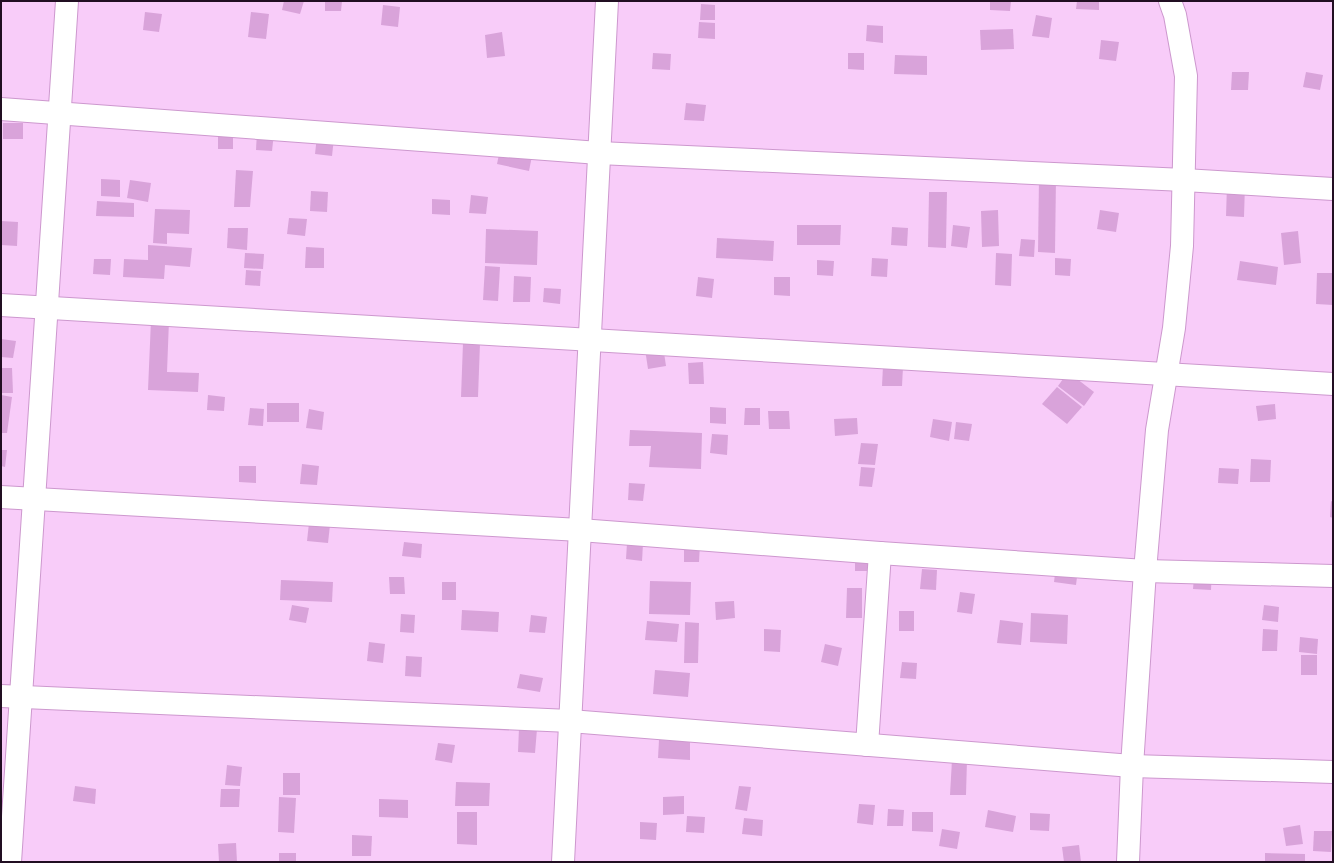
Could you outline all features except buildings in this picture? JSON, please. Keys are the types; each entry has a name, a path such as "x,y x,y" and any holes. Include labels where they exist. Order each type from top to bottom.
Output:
{"street":[{"path":"10,862 11,696 34,498 67,1"},
{"path":"563,862 607,1"},
{"path":"1128,862 1132,766 1145,572 1157,430 1174,328 1182,246 1186,76 1175,15 1170,1"},
{"path":"1,109 599,153 1184,180 1333,189"},
{"path":"1,305 1333,384"},
{"path":"1,497 580,530 1145,572 1333,576"},
{"path":"867,745 880,553"},
{"path":"11,696 570,721 1132,766 1333,772"}]}
